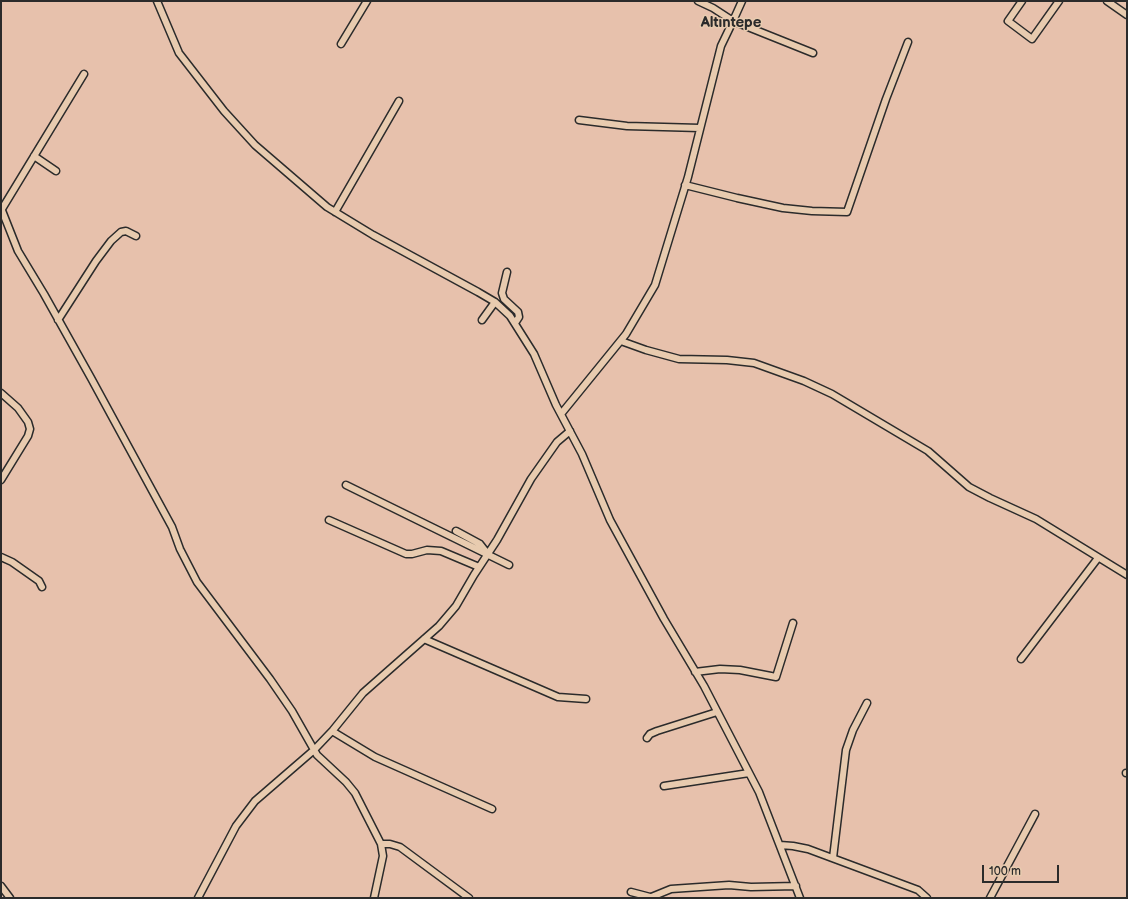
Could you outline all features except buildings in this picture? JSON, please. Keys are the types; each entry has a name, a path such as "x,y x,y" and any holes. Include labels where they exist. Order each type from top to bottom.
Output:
{"street":[{"path":"157,1 178,54 224,111 255,145 327,207 372,235 495,302 510,316 534,354 561,414 582,454 610,520 717,712 759,792 800,898"},
{"path":"341,44 367,1"},
{"path":"698,1 713,8 732,21 813,53"},
{"path":"561,414 621,341 655,285 685,185 721,46 742,1"},
{"path":"1022,1 1008,21 1032,39 1059,1"},
{"path":"1107,1 1127,16"},
{"path":"685,185 782,208 847,212 886,99 908,42"},
{"path":"84,74 1,208 18,251 58,320 168,521 197,582 292,710 317,755 346,782 355,793 382,844 382,856 374,898"},
{"path":"336,212 399,101"},
{"path":"579,120 627,126 700,128"},
{"path":"34,156 56,171"},
{"path":"58,320 111,241 121,232 126,231 136,236"},
{"path":"507,272 502,293 504,299 518,312 519,317 515,323"},
{"path":"482,320 495,302"},
{"path":"621,341 679,359 727,360 754,363 804,381 832,394 928,451 969,487 1036,519 1127,575"},
{"path":"1,393 18,408 28,422 30,429 28,436 1,480"},
{"path":"198,898 236,826 255,801 314,750 332,731 363,693 439,626 456,606 544,459 557,442 570,431"},
{"path":"346,485 509,565"},
{"path":"329,520 406,554 428,550 441,551 479,567"},
{"path":"456,530 480,544 488,554"},
{"path":"1,557 12,562 39,581 42,587"},
{"path":"1021,658 1098,558"},
{"path":"695,672 720,669 740,670 776,677 792,623"},
{"path":"424,639 558,697 586,699"},
{"path":"833,858 846,750 853,730 867,703"},
{"path":"647,738 650,734 656,731 717,712"},
{"path":"332,731 375,757 492,809"},
{"path":"664,786 749,773"},
{"path":"990,898 1034,814"},
{"path":"382,844 390,844 400,847 469,898"},
{"path":"780,845 808,849 833,858 918,890 927,898"},
{"path":"630,892 649,897 671,888 729,885 751,887 796,886"},
{"path":"1,886 10,898"}],"district":[{"name":"Altıntepe","path":"731,23"}]}
